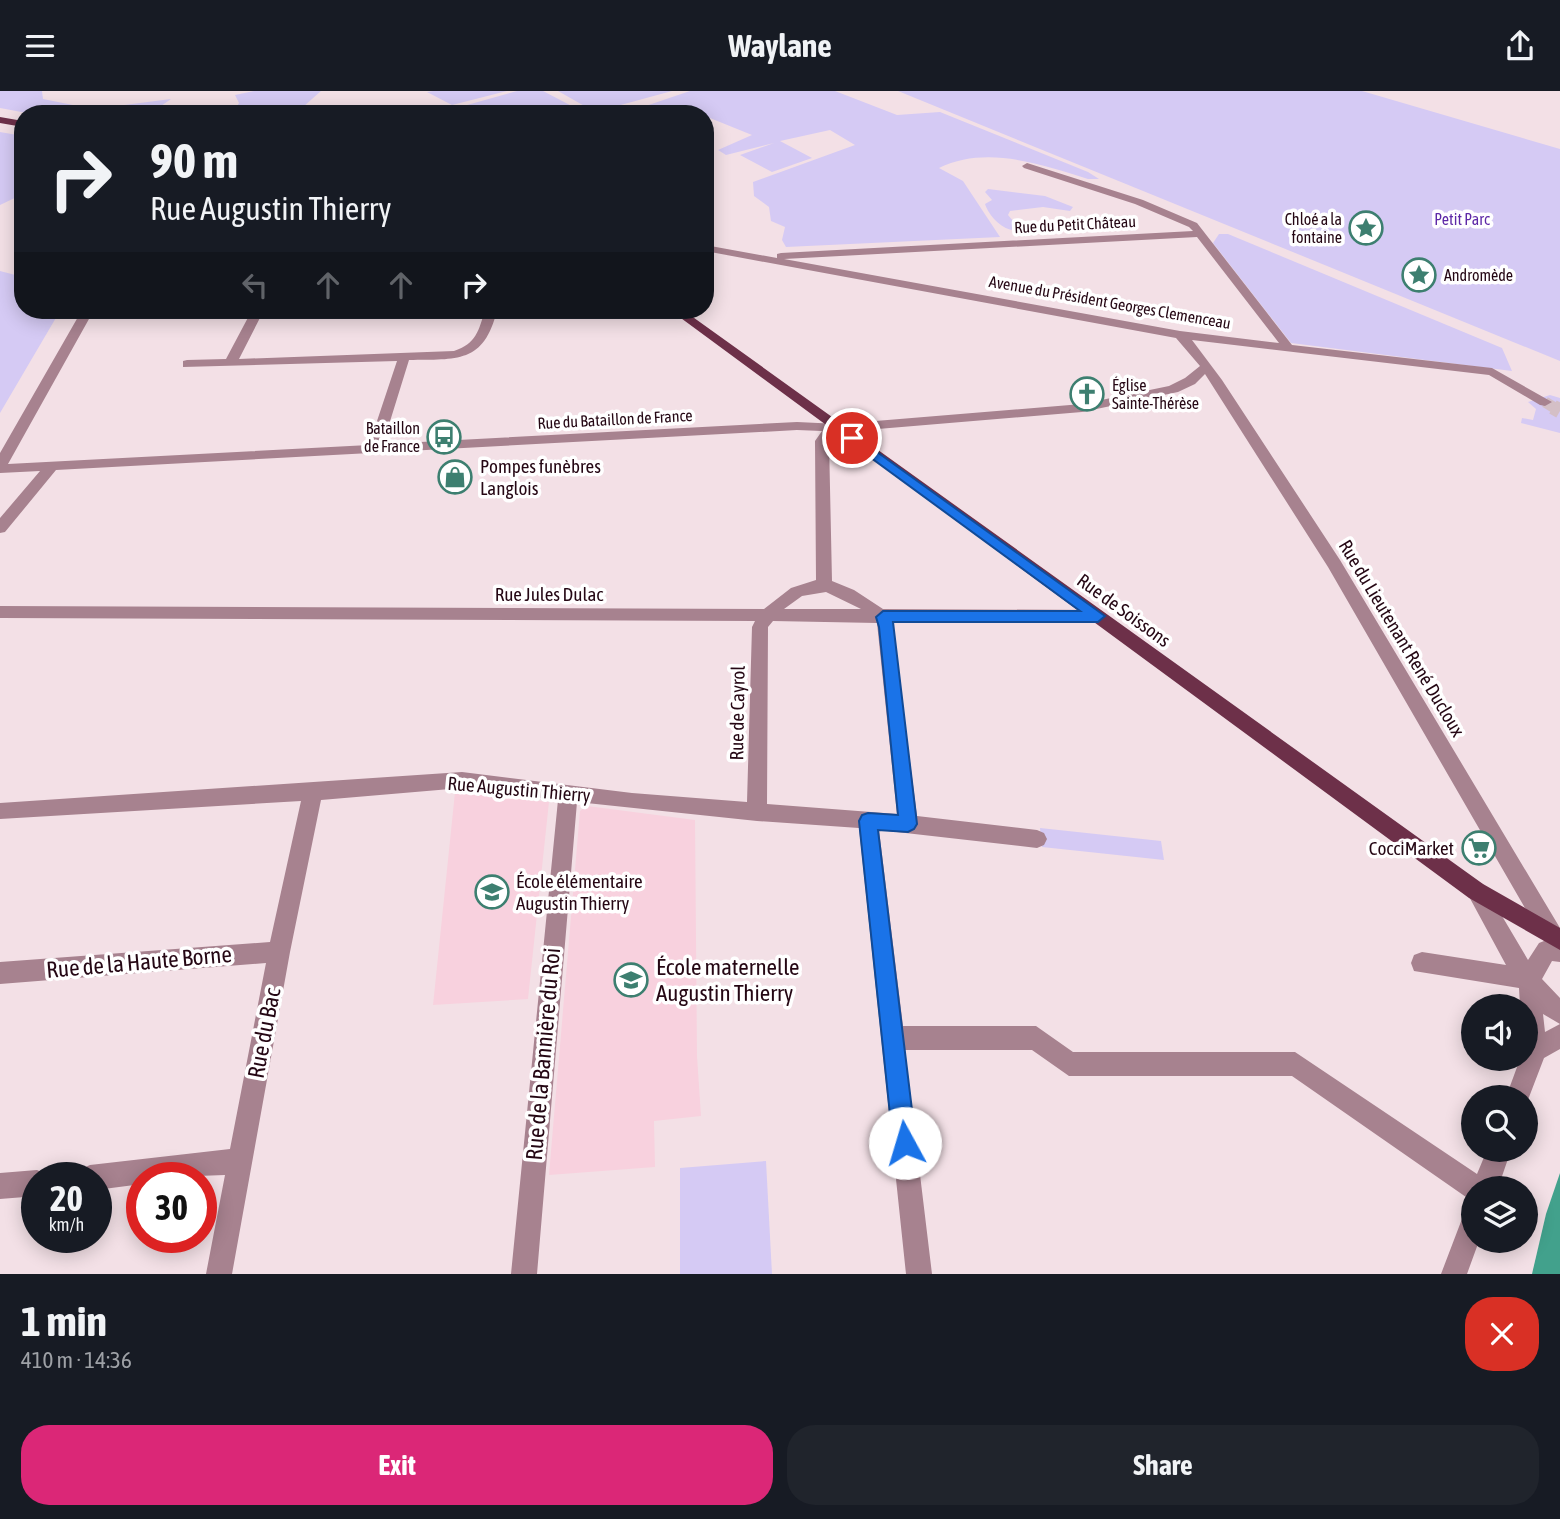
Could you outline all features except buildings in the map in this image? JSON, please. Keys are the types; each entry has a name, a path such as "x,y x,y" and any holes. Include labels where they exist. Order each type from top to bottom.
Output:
{"main road":[{"name":"Rue de Soissons","path":"688,319 1476,891 1558,943"}],"street":[{"name":"Rue du Petit Château","path":"1027,166 1183,218 1201,234"},
{"name":"Rue du Petit Château","path":"762,258 804,253 1201,234"},
{"path":"1201,234 1282,337 1287,348"},
{"name":"Avenue du Président Georges Clemenceau","path":"714,250 1180,335 1492,372 1545,402"},
{"path":"5,465 83,319"},
{"path":"230,363 253,319"},
{"path":"187,364 455,355 472,350 482,341 488,319"},
{"name":"Rue du Lieutenant René Ducloux","path":"1180,335 1194,349 1334,564 1558,943"},
{"path":"375,448 404,357"},
{"name":"Rue du Bataillon de France","path":"5,465 53,465 797,426 839,428 1082,408 1173,389 1190,381 1205,367"},
{"path":"824,585 822,441 828,433 839,428"},
{"path":"0,528 53,465"},
{"path":"765,616 789,596 824,585 844,591 883,617 887,627 908,824"},
{"name":"Rue Jules Dulac","path":"0,612 1098,616"},
{"name":"Rue de Cayrol","path":"757,813 760,627 765,616"},
{"name":"Rue Augustin Thierry","path":"0,811 462,780 757,813 908,824 1037,839"},
{"name":"Rue du Bac","path":"219,1274 279,952 313,792"},
{"name":"Rue de la Bannière du Roi","path":"524,1274 566,807 570,793"},
{"path":"868,821 919,1274"},
{"path":"1476,891 1529,979 1545,1002 1560,1013"},
{"path":"1530,994 1529,979 1547,950 1558,943"},
{"name":"Rue de la Haute Borne","path":"0,972 279,952"},
{"path":"1422,963 1529,979"},
{"path":"1538,1048 1560,1036"},
{"path":"893,1038 1035,1038 1069,1064 1295,1064 1461,1178"},
{"path":"112,1175 218,1162 239,1162"},
{"path":"0,1186 21,1184"},
{"path":"1454,1274 1462,1253"}],"shaded area":[{"name":"École élémentaire Augustin Thierry","path":"455,792 549,802 528,999 433,1005"},
{"name":"École maternelle Augustin Thierry","path":"587,806 695,820 697,1056 701,1116 654,1121 655,1167 549,1175 580,811"},
{"path":"1560,1173 1560,1274 1532,1274 1538,1253 1546,1214"}],"green space":[{"path":"0,91 42,91 43,99 73,105 14,105 14,111 0,108"},
{"path":"254,91 321,91 305,105 238,105 235,95"},
{"path":"507,91 452,105 427,92"},
{"path":"517,91 543,91 570,105 467,105"},
{"path":"558,91 672,91 621,105 583,105"},
{"path":"690,91 835,91 897,115 940,112 1088,172 1099,179 1088,179 1014,159 994,157 957,161 939,168 963,181 1000,237 786,247 782,240 785,227 771,221 769,207 754,196 753,182 855,145 830,130 780,141 812,158 772,172 740,155 774,143 726,155 718,150 752,135 714,120 714,105 649,105"},
{"name":"Petit Parc","path":"898,91 1362,91 1560,149 1560,361"},
{"path":"171,99 162,105 124,105"},
{"path":"0,132 14,134 14,198 0,205"},
{"path":"988,189 1045,196 1073,207 1070,211 1043,207 1010,211 1008,215 1014,222 1012,230 1000,224 989,213 985,204 992,200 985,192"},
{"path":"1219,234 1228,234 1502,348 1512,371 1291,343 1213,243"},
{"path":"0,271 14,275 14,319 55,319 0,413"},
{"path":"1550,395 1560,398 1560,433 1521,423 1522,418 1533,420 1536,409 1528,402"},
{"path":"1040,828 1161,841 1164,860 1042,847"},
{"path":"766,1161 772,1274 680,1274 680,1168"}],"tunnel":[{"path":"1545,402 1555,408"},
{"path":"1553,407 1560,411"}],"place":[{"name":"Chloé a la fontaine","path":"1366,228"},
{"name":"Andromède","path":"1419,275"},
{"name":"Église Sainte-Thérèse","path":"1087,394"},
{"name":"Bataillon de France","path":"444,437"},
{"name":"Pompes funèbres Langlois","path":"455,477"},
{"name":"CocciMarket","path":"1479,848"},
{"name":"École élémentaire Augustin Thierry","path":"492,892"},
{"name":"École maternelle Augustin Thierry","path":"631,980"}],"route":[{"path":"852,438 1098,616 883,617 887,627 908,824 868,821 905,1143"}]}
